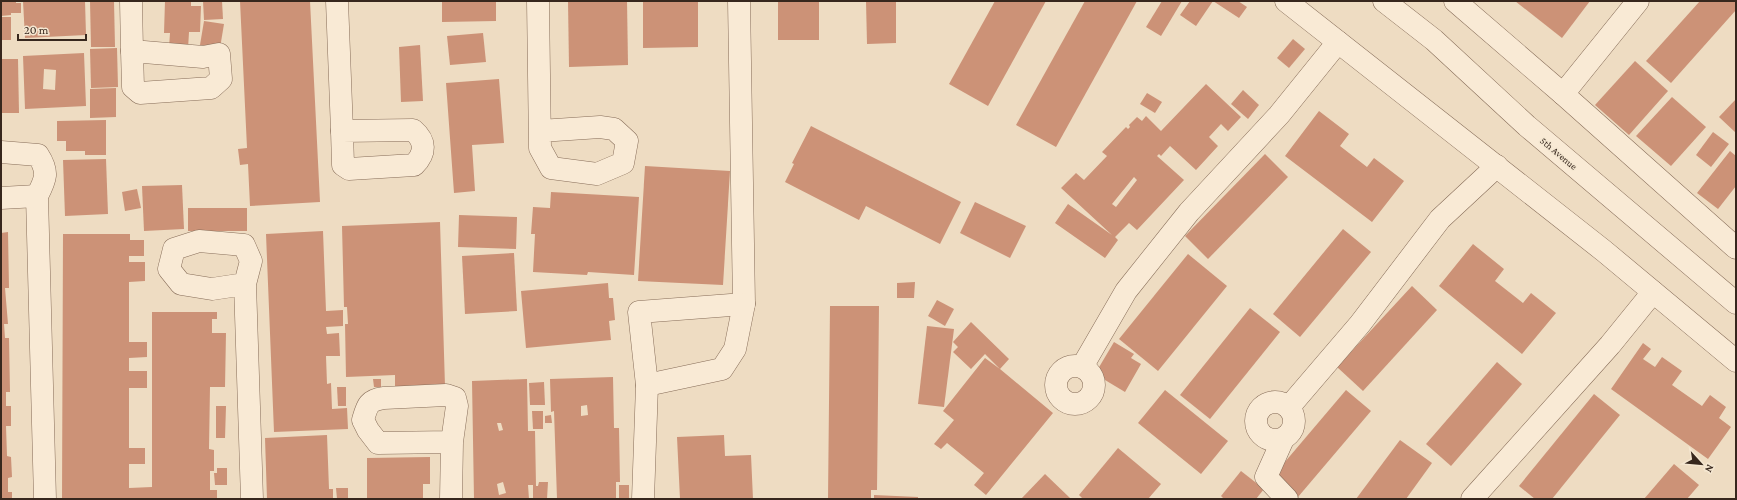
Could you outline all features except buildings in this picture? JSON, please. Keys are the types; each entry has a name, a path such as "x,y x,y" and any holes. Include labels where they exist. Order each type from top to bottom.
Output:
{"street":[{"path":"131,1 132,51"},
{"path":"337,1 342,131"},
{"path":"538,1 540,131"},
{"path":"647,385 722,369 735,349 744,304 739,1"},
{"path":"1286,1 1497,166 1736,361"},
{"name":"5th Avenue","path":"1384,1 1434,40 1527,126 1736,303"},
{"path":"1455,1 1733,239"},
{"path":"1563,94 1638,1"},
{"path":"1082,367 1126,291 1189,212 1279,116 1338,42"},
{"path":"1,152 38,155 44,164 46,180 37,196 45,499"},
{"path":"1289,407 1360,324 1440,219 1497,166"},
{"path":"1,198 37,196"},
{"path":"245,284 252,499"},
{"path":"1472,499 1610,345 1653,292"},
{"path":"643,499 647,385 639,312 744,304"},
{"path":"1283,439 1266,439 1259,433 1255,422 1257,412 1266,403 1276,401 1289,407 1294,417 1292,431 1283,439 1266,477 1287,499"},
{"path":"451,499 452,442"}]}
